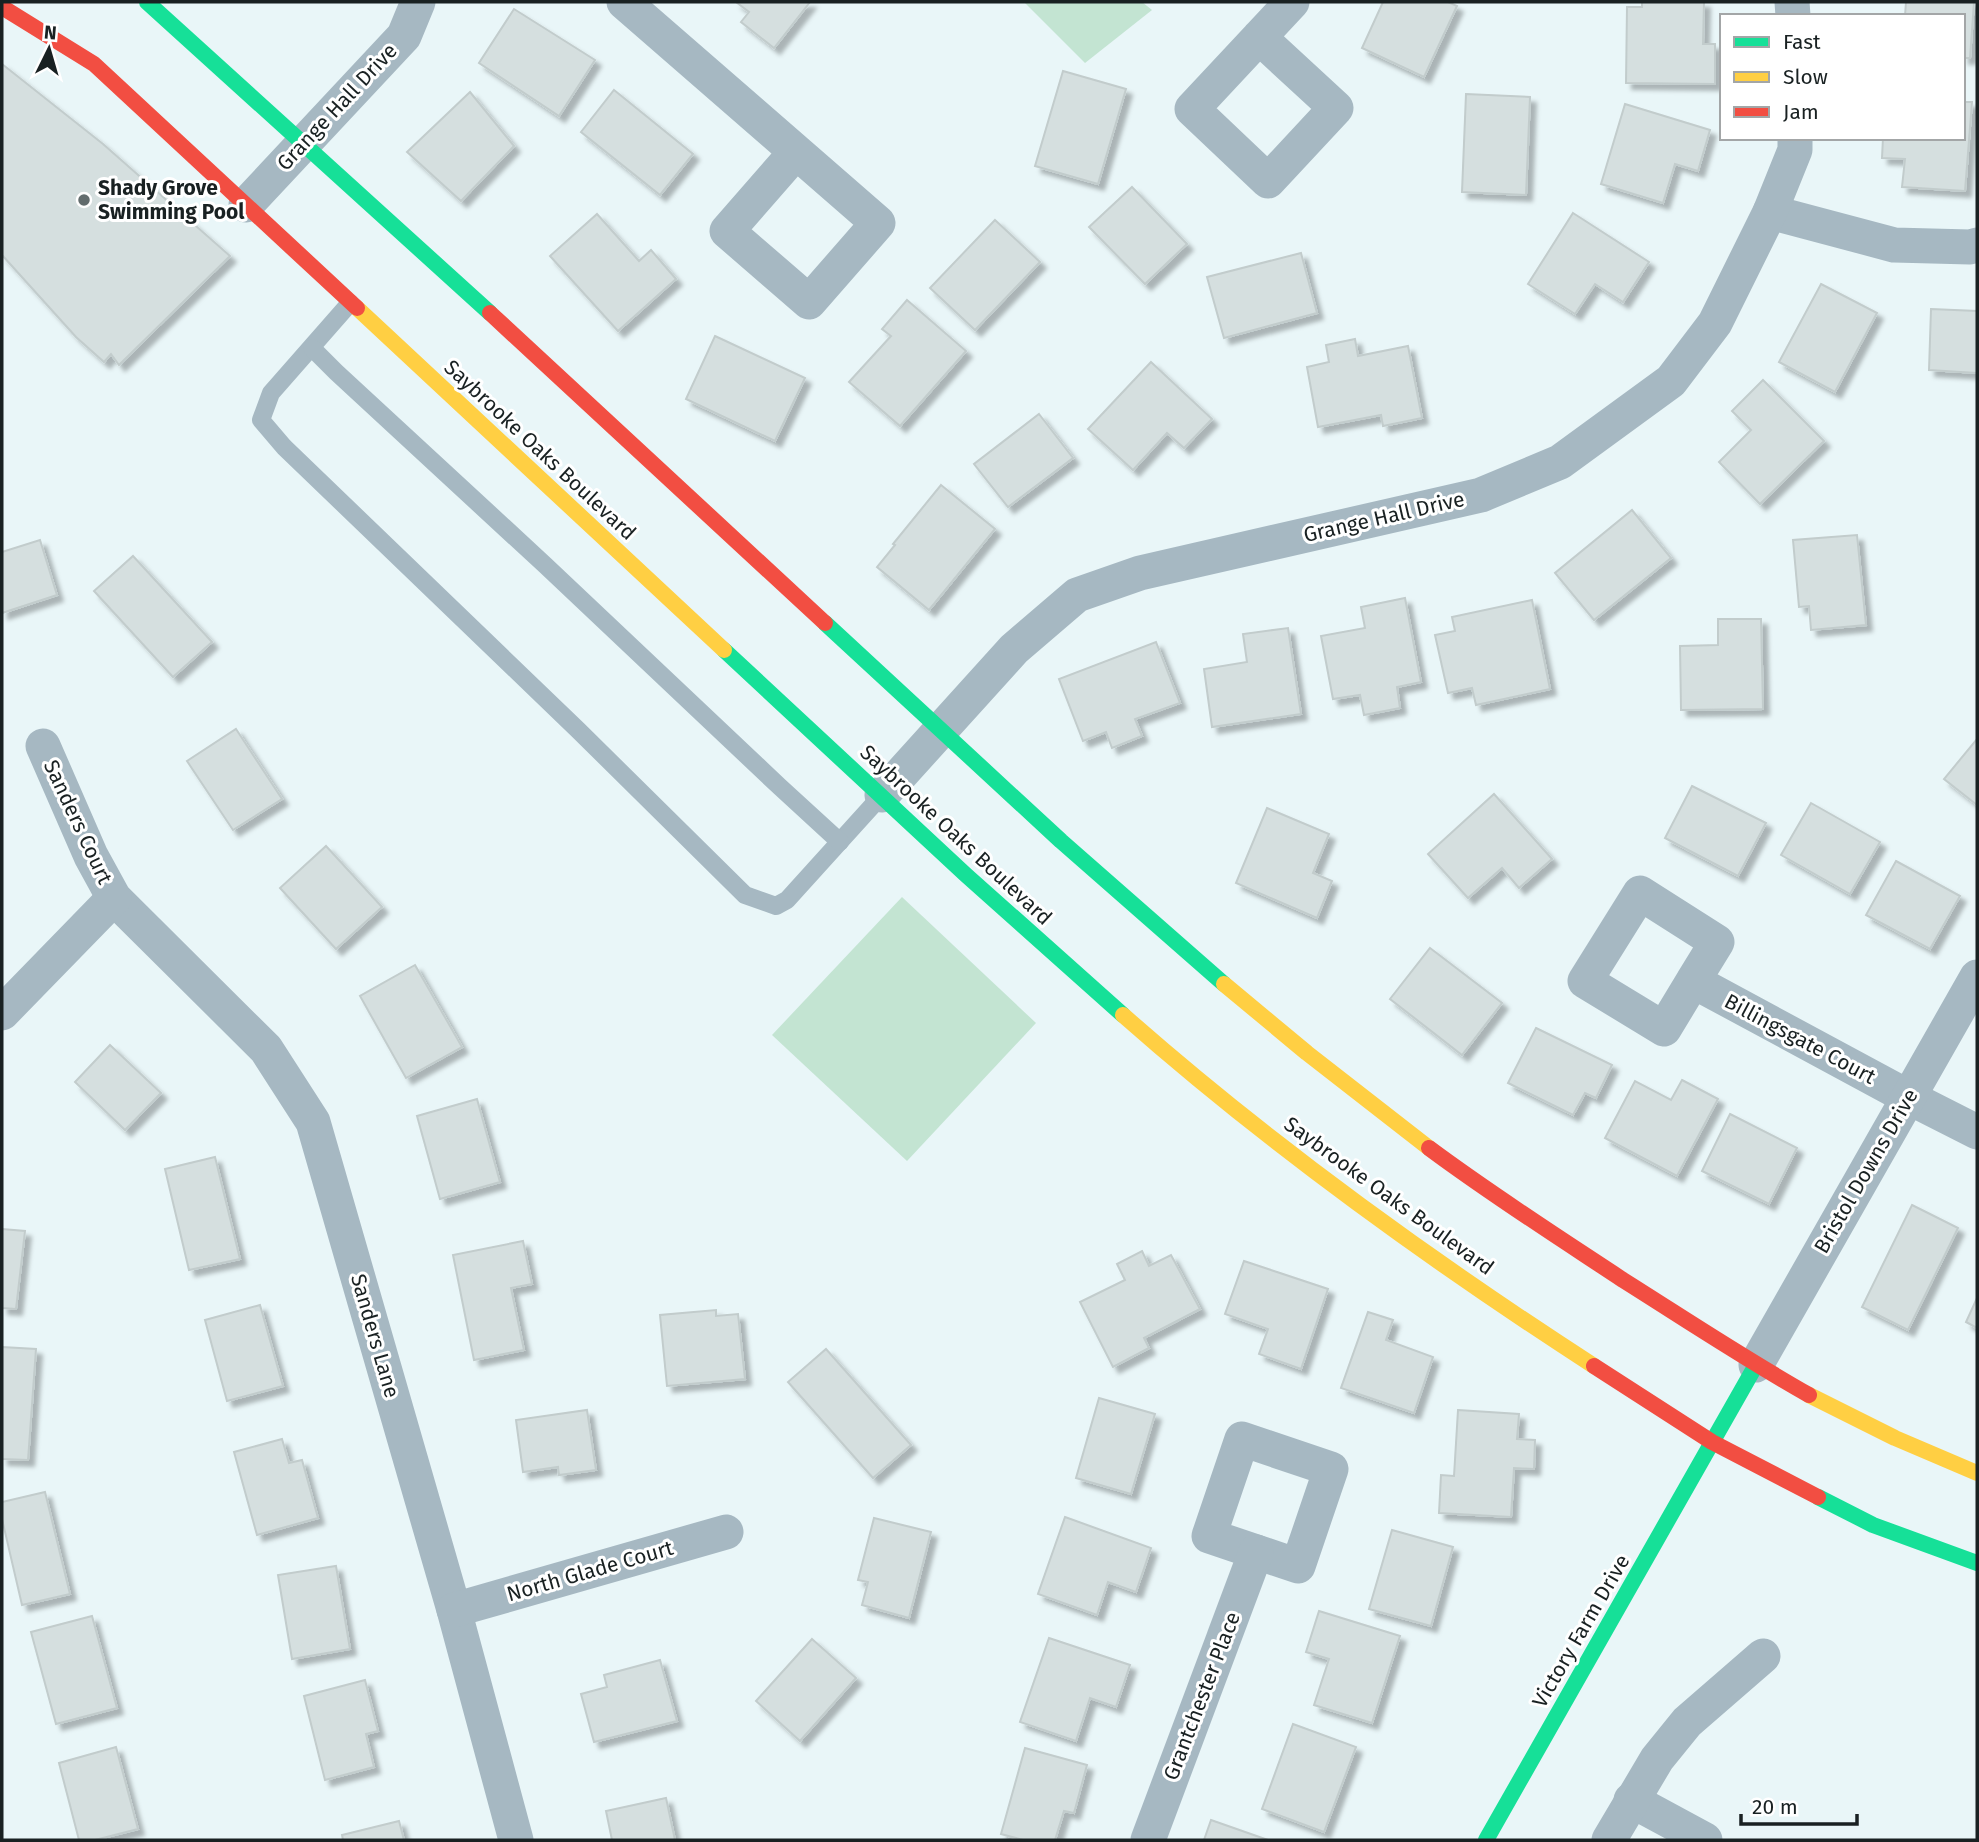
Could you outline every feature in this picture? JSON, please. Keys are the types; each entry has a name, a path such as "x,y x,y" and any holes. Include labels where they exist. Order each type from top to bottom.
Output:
{"street":[{"path":"147,2 304,141 1090,868 1223,983 1372,1105 1476,1181 1756,1365 1911,1446 1977,1473"},
{"name":"Grange Hall Drive","path":"246,205 404,36 418,2"},
{"path":"624,2 796,152"},
{"path":"1259,37 1292,2"},
{"name":"Saybrooke Oaks Boulevard","path":"2,7 94,64 966,874 1171,1056 1306,1164 1538,1329 1712,1442 1873,1525 1977,1563"},
{"name":"Grange Hall Drive","path":"882,796 1014,649 1077,595 1140,573 1481,495 1560,462 1671,381 1715,323 1770,212 1795,150 1795,140"},
{"path":"1770,212 1894,245 1977,245"},
{"name":"Sanders Court","path":"43,746 91,856 114,898"},
{"path":"2,1013 114,898"},
{"name":"Sanders Lane","path":"114,898 266,1049 313,1122 454,1610 516,1840"},
{"name":"Bristol Downs Drive","path":"1756,1365 1977,977"},
{"name":"Billingsgate Court","path":"1693,981 1977,1132"},
{"name":"Victory Farm Drive","path":"1486,1840 1756,1365"},
{"name":"North Glade Court","path":"454,1610 726,1532"},
{"name":"Grantchester Place","path":"1147,1840 1256,1552"},
{"path":"1609,1840 1657,1759 1687,1723 1763,1656"},
{"path":"1631,1800 1705,1840"}],"lane":[{"path":"350,303 271,393 261,420 284,447 745,895 776,906 787,900 882,796"},
{"path":"312,348 840,842"}],"green space":[{"path":"1024,2 1142,2 1152,10 1085,63"},
{"path":"902,897 1036,1023 907,1161 772,1035"}],"building":[{"path":"736,2 810,2 774,48 741,22 749,12"},
{"path":"1383,2 1448,2 1457,6 1424,77 1362,48"},
{"path":"1642,2 1704,2 1703,44 1715,44 1715,84 1626,83 1627,7 1642,7"},
{"path":"1906,2 1974,2 1970,58 1965,58 1965,14 1905,14"},
{"path":"514,9 595,60 559,116 479,63"},
{"name":"Shady Grove Swimming Pool","path":"2,64 103,144 230,256 119,365 111,354 104,362 76,337 2,255"},
{"path":"1063,71 1126,89 1098,184 1035,166"},
{"path":"614,90 693,154 660,195 581,132"},
{"path":"470,92 514,146 461,201 407,152"},
{"path":"1466,94 1530,97 1526,195 1462,192"},
{"path":"1965,102 1972,102 1965,191 1902,187 1905,159 1882,158 1883,140 1965,140"},
{"path":"1625,104 1710,130 1698,171 1675,164 1663,203 1601,184"},
{"path":"1132,187 1187,244 1145,284 1089,227"},
{"path":"1573,213 1649,262 1623,302 1595,284 1575,314 1528,284"},
{"path":"597,214 639,261 651,250 676,279 618,331 550,256"},
{"path":"995,220 1040,262 975,330 930,288"},
{"path":"1301,253 1317,313 1224,338 1207,277"},
{"path":"1821,284 1877,313 1835,392 1779,362"},
{"path":"907,300 966,351 900,426 849,382 891,336 882,329"},
{"path":"1931,309 1977,311 1977,373 1929,370"},
{"path":"715,336 805,378 775,441 686,399"},
{"path":"1355,339 1358,356 1408,346 1422,418 1383,426 1381,415 1318,427 1307,367 1329,362 1326,345"},
{"path":"1151,362 1212,419 1184,448 1167,433 1133,470 1088,429"},
{"path":"1763,380 1824,441 1760,504 1719,462 1751,430 1732,411"},
{"path":"1039,414 1073,458 1008,507 974,464"},
{"path":"941,485 995,529 929,610 877,567"},
{"path":"1632,510 1671,558 1594,620 1555,573"},
{"path":"1857,535 1866,625 1811,630 1809,606 1799,607 1793,540"},
{"path":"40,540 57,595 2,613 2,552"},
{"path":"133,556 212,642 173,677 94,591"},
{"path":"1405,598 1421,682 1397,687 1400,708 1364,715 1360,695 1333,699 1321,636 1365,628 1361,607"},
{"path":"1532,600 1550,689 1476,705 1472,688 1448,693 1435,635 1455,631 1452,617"},
{"path":"1718,619 1761,619 1763,709 1681,710 1680,646 1718,645"},
{"path":"1288,628 1301,714 1212,727 1204,669 1247,662 1243,634"},
{"path":"1156,642 1180,703 1135,719 1142,736 1112,748 1106,732 1083,741 1059,679"},
{"path":"236,729 282,799 233,830 187,761"},
{"path":"1977,739 1977,805 1944,779"},
{"path":"1692,786 1766,823 1738,876 1665,838"},
{"path":"1494,794 1552,859 1519,888 1502,868 1468,898 1428,854"},
{"path":"1811,803 1880,842 1850,894 1781,855"},
{"path":"1267,808 1329,834 1313,873 1332,881 1317,918 1236,883"},
{"path":"326,846 382,907 336,949 280,888"},
{"path":"1896,861 1960,896 1930,949 1866,915"},
{"path":"1430,948 1502,1003 1462,1055 1390,999"},
{"path":"415,965 462,1047 406,1078 360,996"},
{"path":"1536,1028 1612,1065 1596,1098 1585,1093 1573,1115 1508,1083"},
{"path":"110,1045 161,1093 125,1130 75,1082"},
{"path":"1682,1080 1718,1099 1677,1176 1605,1138 1635,1081 1671,1100"},
{"path":"477,1099 500,1182 440,1199 417,1116"},
{"path":"1730,1114 1797,1148 1769,1204 1702,1171"},
{"path":"215,1157 240,1259 189,1270 165,1169"},
{"path":"1912,1205 1958,1228 1908,1330 1862,1307"},
{"path":"2,1229 25,1231 16,1309 2,1308"},
{"path":"523,1241 532,1284 511,1288 524,1350 474,1360 453,1255"},
{"path":"1142,1251 1149,1266 1171,1255 1200,1309 1144,1338 1149,1348 1113,1367 1080,1302 1125,1280 1117,1264"},
{"path":"1244,1261 1328,1289 1301,1369 1259,1354 1268,1329 1225,1314"},
{"path":"1977,1298 1977,1328 1966,1322"},
{"path":"260,1305 283,1386 227,1401 205,1320"},
{"path":"716,1310 716,1316 738,1314 745,1379 667,1386 660,1315"},
{"path":"1368,1312 1393,1320 1386,1340 1433,1357 1414,1413 1341,1388"},
{"path":"2,1347 36,1349 28,1460 2,1459"},
{"path":"826,1349 911,1445 873,1478 788,1382"},
{"path":"1099,1398 1155,1414 1131,1494 1076,1478"},
{"path":"587,1410 596,1470 559,1475 558,1467 523,1472 516,1420"},
{"path":"1458,1410 1519,1414 1517,1439 1535,1440 1534,1469 1514,1468 1511,1517 1439,1513 1441,1475 1454,1476"},
{"path":"282,1439 289,1463 302,1460 318,1518 257,1535 234,1452"},
{"path":"45,1492 70,1594 22,1605 2,1519 2,1502"},
{"path":"1065,1517 1151,1548 1136,1592 1108,1582 1097,1615 1038,1594"},
{"path":"874,1518 931,1532 909,1618 862,1605 868,1582 858,1580"},
{"path":"1392,1530 1453,1547 1431,1626 1369,1609"},
{"path":"336,1566 350,1649 292,1659 278,1575"},
{"path":"1319,1611 1400,1636 1372,1723 1314,1705 1329,1659 1306,1652"},
{"path":"92,1616 117,1708 56,1724 31,1632"},
{"path":"1049,1638 1130,1665 1116,1707 1090,1698 1076,1741 1020,1722"},
{"path":"812,1639 856,1678 800,1741 756,1701"},
{"path":"660,1660 677,1721 594,1742 581,1694 607,1687 604,1675"},
{"path":"365,1680 378,1731 366,1734 374,1767 325,1780 304,1696"},
{"path":"1293,1724 1356,1747 1324,1832 1262,1809"},
{"path":"116,1747 138,1829 95,1840 79,1840 59,1763"},
{"path":"1025,1748 1087,1765 1074,1813 1064,1811 1055,1840 1023,1840 1001,1834"},
{"path":"666,1798 675,1840 612,1840 606,1811"},
{"path":"1211,1820 1268,1840 1204,1840"},
{"path":"399,1821 404,1840 343,1840 342,1835"}],"traffic: fast":[{"path":"147,2 490,313"},
{"path":"825,623 1061,841 1224,984"},
{"path":"724,650 966,875 1123,1015"},
{"path":"1486,1840 1756,1365"},
{"path":"1818,1497 1873,1525 1977,1563"}],"traffic: slow":[{"path":"357,308 724,650"},
{"path":"1224,984 1429,1148"},
{"path":"1123,1015 1235,1109 1352,1199 1472,1285 1594,1366"},
{"path":"1809,1395 1895,1438 1977,1473"}],"traffic: jam":[{"path":"2,7 94,64 357,308"},
{"path":"490,313 825,623"},
{"path":"1429,1148 1623,1280 1809,1395"},
{"path":"1594,1366 1712,1442 1818,1497"}],"place":[{"name":"Shady Grove Swimming Pool","path":"84,200"}]}
